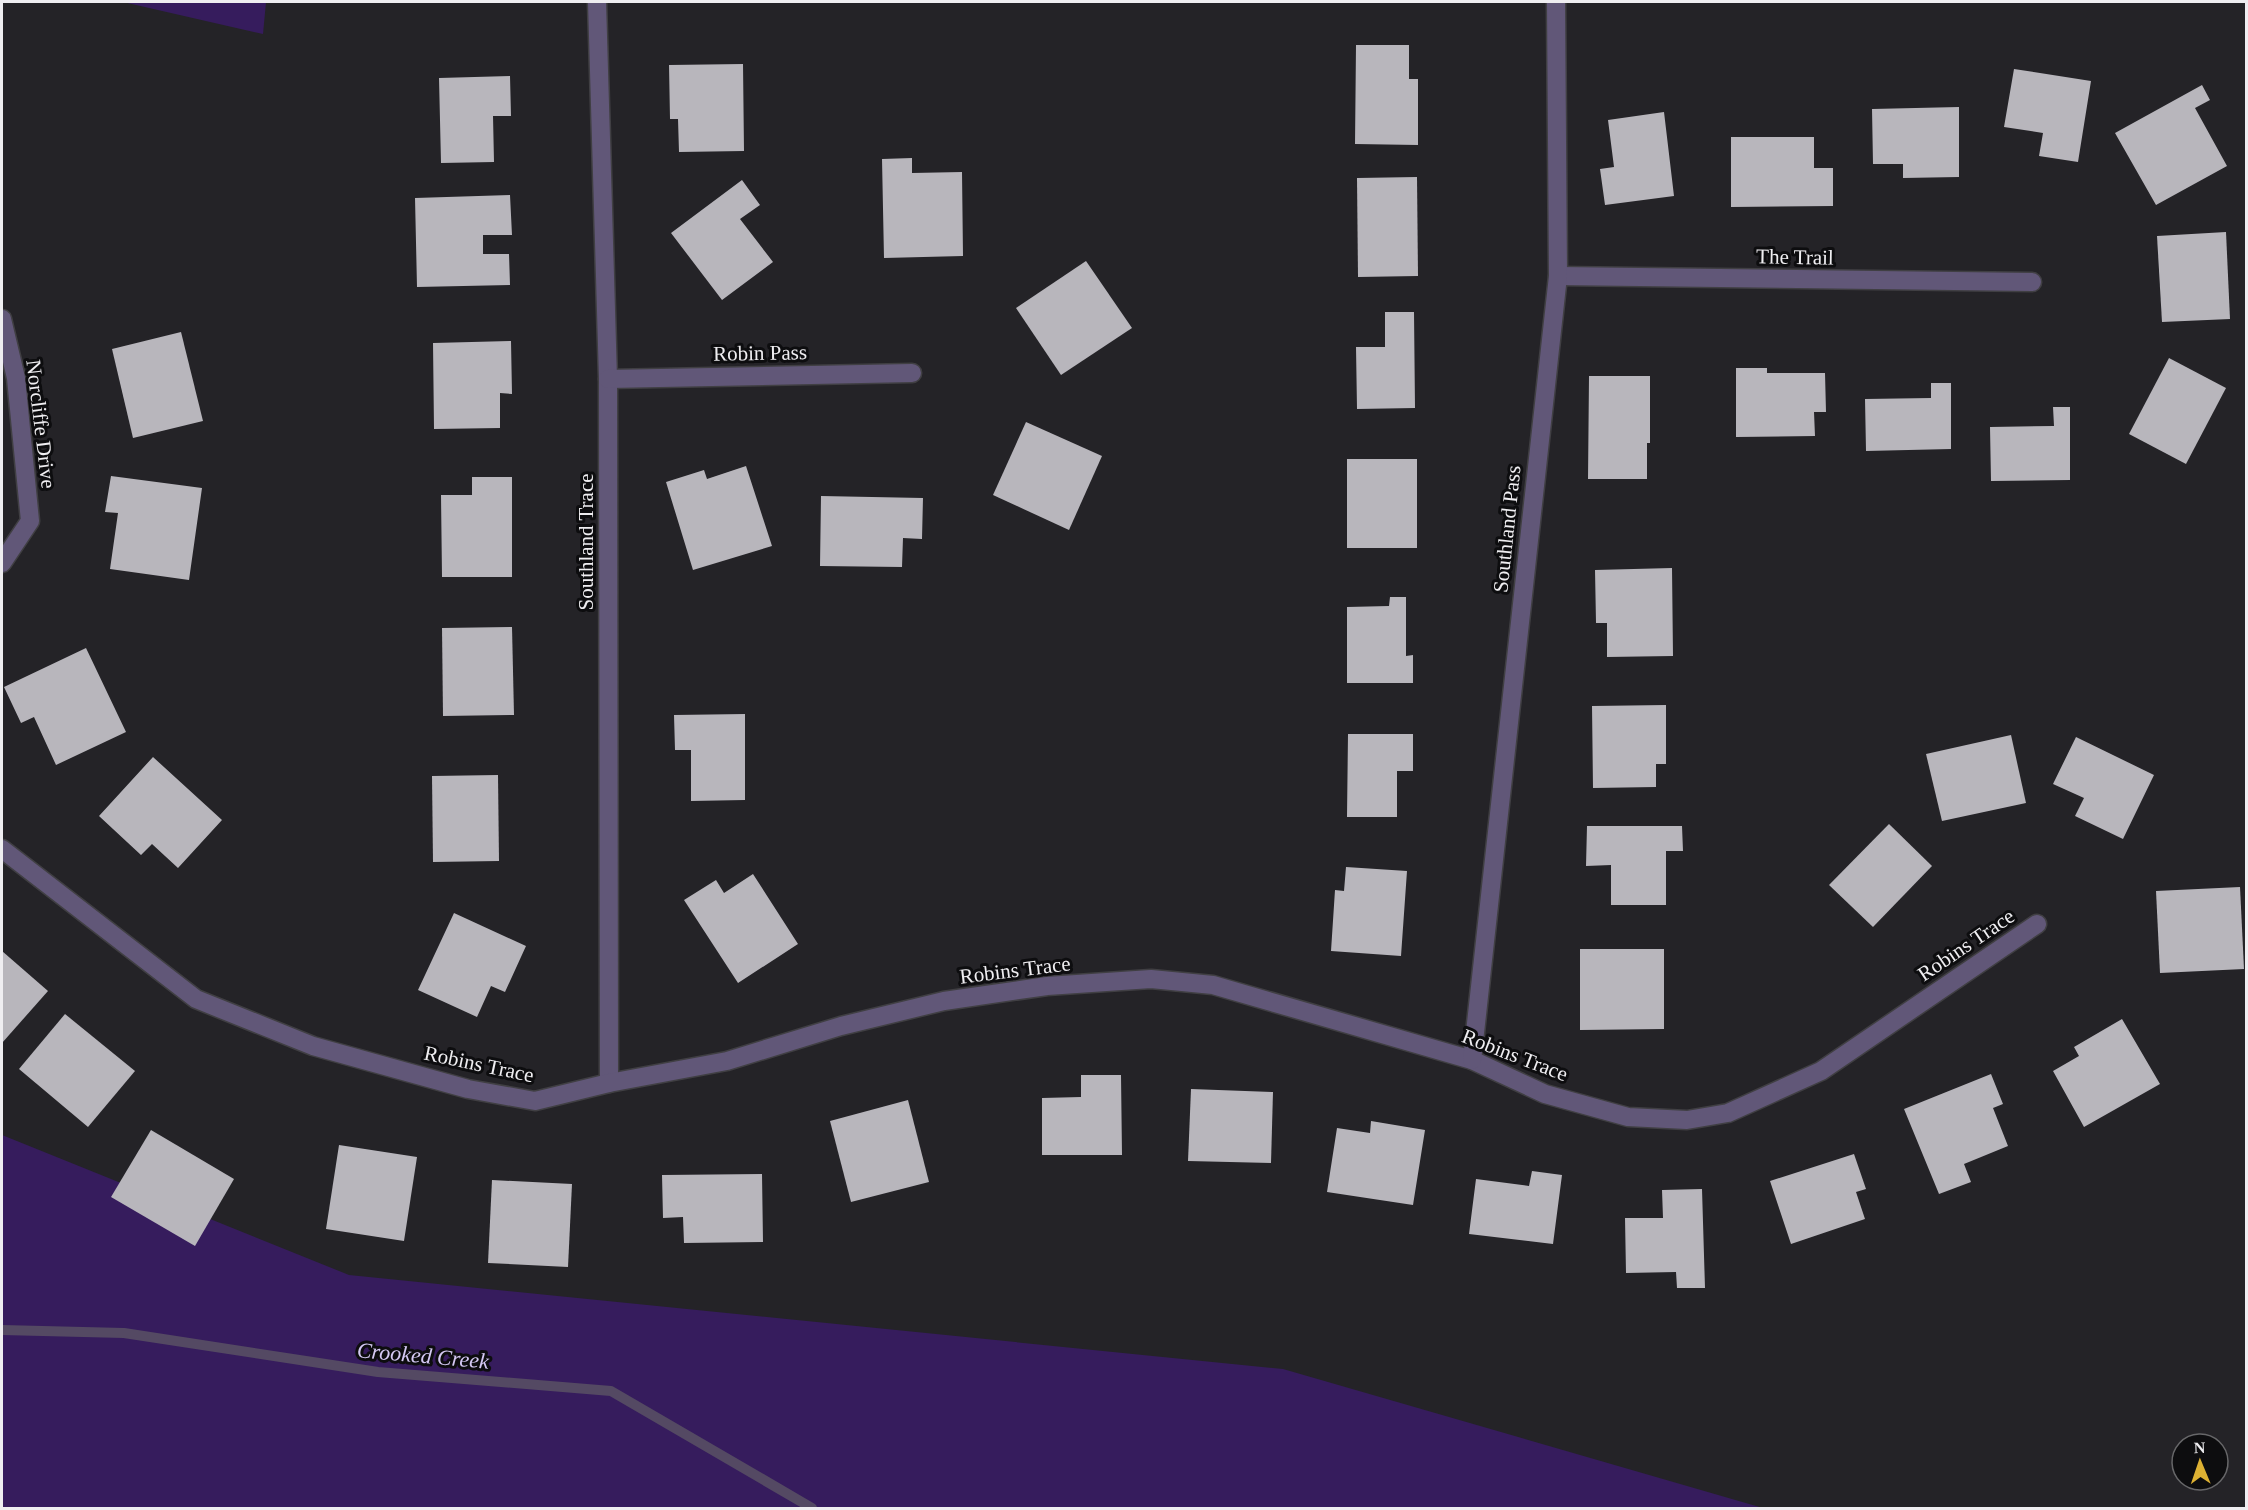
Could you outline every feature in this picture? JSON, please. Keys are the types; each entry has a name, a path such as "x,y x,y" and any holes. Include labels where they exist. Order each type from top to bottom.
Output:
{"street":[{"name":"Southland Trace","path":"597,2 608,378 609,1083"},
{"name":"Southland Pass","path":"1472,1060 1558,276 1556,2"},
{"name":"The Trail","path":"1558,276 2032,282"},
{"name":"Norcliffe Drive","path":"2,319 16,378 30,521 2,563"},
{"name":"Robin Pass","path":"608,378 912,373"},
{"name":"Robins Trace","path":"2,849 196,999 313,1046 468,1089 535,1101 609,1083 726,1061 841,1026 944,1001 1047,986 1151,979 1213,986 1472,1060 1545,1094 1628,1117 1687,1120 1728,1113 1821,1071 2037,924"}],"shaded area":[{"path":"123,2 266,2 263,34"},
{"path":"2,1135 349,1275 1283,1369 1763,1508 2,1508"}],"building":[{"path":"1356,45 1409,45 1409,79 1418,79 1418,145 1355,144"},
{"path":"743,64 744,151 679,152 678,119 670,119 669,65"},
{"path":"2014,69 2091,81 2078,162 2039,156 2043,133 2004,127"},
{"path":"510,76 511,116 493,116 494,162 441,163 439,78"},
{"path":"2202,85 2210,100 2195,108 2227,166 2156,205 2115,133"},
{"path":"1959,107 1959,177 1903,178 1903,164 1873,164 1872,109"},
{"path":"1664,112 1674,196 1605,205 1600,169 1614,167 1608,120"},
{"path":"1731,137 1814,137 1814,168 1833,168 1833,206 1731,207"},
{"path":"912,158 912,173 962,172 963,256 884,258 882,159"},
{"path":"1417,177 1418,276 1358,277 1357,178"},
{"path":"742,180 760,205 740,219 773,262 722,300 671,233"},
{"path":"510,195 512,235 483,235 483,254 509,254 510,285 417,287 415,198"},
{"path":"2226,232 2230,319 2162,322 2157,236"},
{"path":"1086,261 1132,328 1061,375 1016,308"},
{"path":"1385,312 1414,312 1415,408 1357,409 1356,347 1385,347"},
{"path":"181,332 203,421 133,438 112,349"},
{"path":"511,341 512,394 500,393 500,428 434,429 433,343"},
{"path":"2169,358 2226,388 2186,464 2129,434"},
{"path":"1736,368 1767,368 1767,373 1825,373 1826,412 1814,412 1815,436 1736,437"},
{"path":"1589,376 1650,376 1650,443 1647,443 1647,479 1588,479"},
{"path":"1931,383 1951,383 1951,449 1866,451 1865,399 1931,398"},
{"path":"2053,407 2070,407 2070,480 1991,481 1990,427 2054,426"},
{"path":"1026,422 1102,456 1069,530 993,495"},
{"path":"1347,459 1417,459 1417,548 1347,548"},
{"path":"746,466 772,546 693,570 666,482 704,470 707,479"},
{"path":"111,476 202,488 189,580 110,569 118,513 105,512"},
{"path":"472,477 512,477 512,577 442,577 441,495 472,495"},
{"path":"821,496 923,498 922,539 903,538 902,567 820,566"},
{"path":"1672,568 1673,656 1607,657 1607,623 1596,623 1595,570"},
{"path":"1390,597 1406,597 1406,656 1413,655 1413,683 1347,683 1347,607 1389,606"},
{"path":"512,627 514,715 443,716 442,628"},
{"path":"86,648 126,732 56,765 34,717 21,723 4,687"},
{"path":"1666,705 1666,764 1656,764 1656,787 1593,788 1592,706"},
{"path":"745,714 745,800 691,801 691,750 675,750 674,715"},
{"path":"1348,734 1413,734 1413,771 1397,771 1397,817 1347,817"},
{"path":"2011,735 2026,803 1942,821 1926,754"},
{"path":"2076,737 2154,775 2123,839 2075,816 2084,798 2053,784"},
{"path":"153,757 222,820 178,868 152,844 141,855 99,816"},
{"path":"498,775 499,861 433,862 432,776"},
{"path":"1889,824 1932,866 1873,927 1829,885"},
{"path":"1587,826 1682,826 1683,851 1666,851 1666,905 1611,905 1611,865 1586,866"},
{"path":"1346,867 1407,871 1401,956 1331,951 1335,890 1344,891"},
{"path":"753,874 798,944 738,983 684,900 716,880 724,893"},
{"path":"2240,887 2244,969 2160,973 2156,891"},
{"path":"454,913 526,946 505,992 491,986 477,1017 418,990"},
{"path":"1580,949 1664,949 1664,1029 1580,1030"},
{"path":"2,951 48,991 2,1043"},
{"path":"65,1014 135,1071 88,1127 19,1069"},
{"path":"2122,1019 2160,1084 2084,1127 2053,1071 2079,1056 2074,1047"},
{"path":"1991,1074 2003,1104 1993,1108 2008,1146 1964,1164 1971,1182 1939,1194 1904,1109"},
{"path":"1081,1075 1121,1075 1122,1155 1042,1155 1042,1098 1081,1097"},
{"path":"1191,1089 1273,1092 1271,1163 1188,1161"},
{"path":"908,1100 929,1182 851,1202 830,1121"},
{"path":"1371,1121 1425,1130 1413,1205 1327,1192 1337,1128 1370,1133"},
{"path":"151,1130 234,1179 195,1246 111,1197"},
{"path":"339,1145 417,1157 404,1241 326,1229"},
{"path":"1854,1154 1866,1189 1856,1192 1865,1219 1791,1244 1770,1181"},
{"path":"1532,1171 1562,1175 1553,1244 1469,1234 1476,1179 1529,1186"},
{"path":"762,1174 763,1242 684,1243 683,1217 663,1218 662,1175"},
{"path":"492,1180 572,1184 568,1267 488,1263"},
{"path":"1702,1189 1705,1288 1677,1288 1676,1272 1626,1273 1625,1218 1663,1218 1662,1190"}],"waterway":[{"name":"Crooked Creek","path":"2,1330 124,1333 378,1372 611,1391 812,1508"}]}
